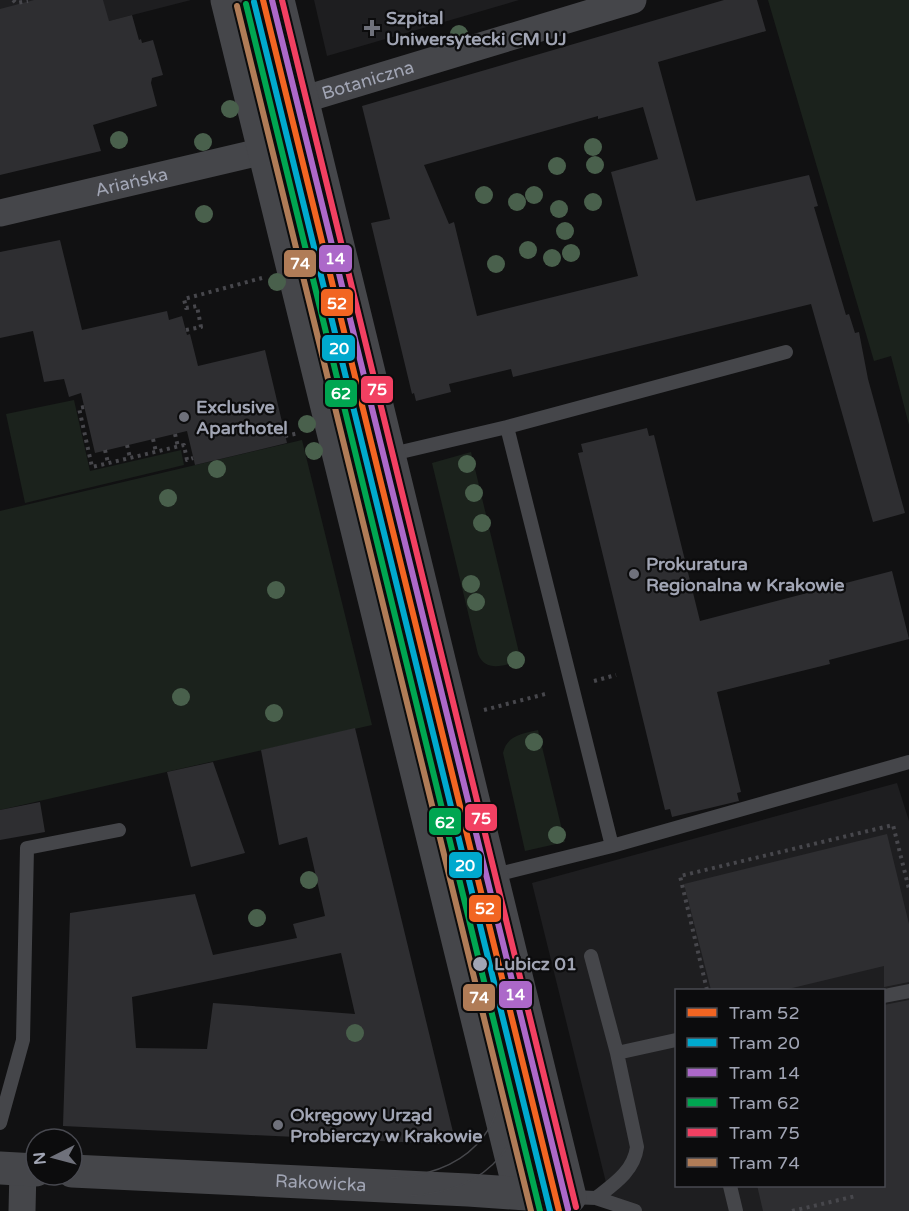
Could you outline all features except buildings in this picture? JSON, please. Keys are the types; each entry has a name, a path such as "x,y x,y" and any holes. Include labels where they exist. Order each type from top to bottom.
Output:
{"street":[{"path":"227,0 522,1202"},
{"path":"278,0 490,876 580,1202"},
{"name":"Botaniczna","path":"264,152 276,140 302,100 633,0"},
{"name":"Ariańska","path":"0,213 264,152"},
{"path":"20,1169 22,1211"},
{"name":"Rakowicka","path":"84,1172 522,1202 580,1202"}],"lane":[{"path":"388,455 507,427 786,352"},
{"path":"507,427 612,846"},
{"path":"490,876 612,846 909,762"},
{"path":"0,1123 23,1040 27,848 119,830"},
{"path":"580,1202 626,1173 636,1157 636,1136 591,956"},
{"path":"885,996 909,991"},
{"path":"617,1053 675,1040"},
{"path":"730,1187 736,1211"},
{"path":"580,1202 635,1211"}],"path":[{"path":"13,0 16,3 28,1"},
{"path":"186,330 201,327 197,306 186,308 184,299 270,276"},
{"path":"84,407 80,408 92,467 184,445 187,460 193,458"},
{"path":"175,434 178,447"},
{"path":"153,439 156,452"},
{"path":"127,445 130,458"},
{"path":"105,450 108,463"},
{"path":"474,712 531,698"},
{"path":"708,989 680,876 893,825 909,889"},
{"path":"792,1211 856,1196"}],"shaded area":[{"path":"0,0 191,0 0,49"},
{"name":"Szpital Uniwersytecki CM UJ","path":"314,0 519,0 327,56"},
{"path":"768,0 909,0 909,425 891,356 874,361"},
{"path":"74,400 90,471 181,450 184,465 25,503 6,414"},
{"path":"302,440 372,725 0,810 0,511"},
{"path":"471,452 521,661 497,666 486,664 478,654 432,463"},
{"path":"538,730 565,842 525,851 503,753 512,739"},
{"path":"897,783 909,821 909,1211 613,1211 532,883"}],"tram line":[{"name":"52","path":"263,0 559,1211"},
{"name":"14","path":"272,0 568,1209"},
{"name":"75","path":"282,0 576,1207"},
{"name":"20","path":"254,2 550,1211"},
{"name":"62","path":"246,4 540,1211"},
{"name":"74","path":"237,6 531,1211"},
{"path":"387,1178 438,1169 459,1159 476,1145 490,1127 498,1106 502,1081 500,1053"},
{"path":"409,1196 438,1192 463,1184 484,1172 500,1156 512,1137 520,1114 523,1088 521,1059"}],"place":[{"name":"Szpital Uniwersytecki CM UJ","path":"372,28"},
{"name":"Exclusive Aparthotel","path":"184,417"},
{"name":"Prokuratura Regionalna w Krakowie","path":"634,574"},
{"name":"Lubicz 01","path":"480,964"},
{"name":"Okręgowy Urząd Probierczy w Krakowie","path":"278,1125"}]}
